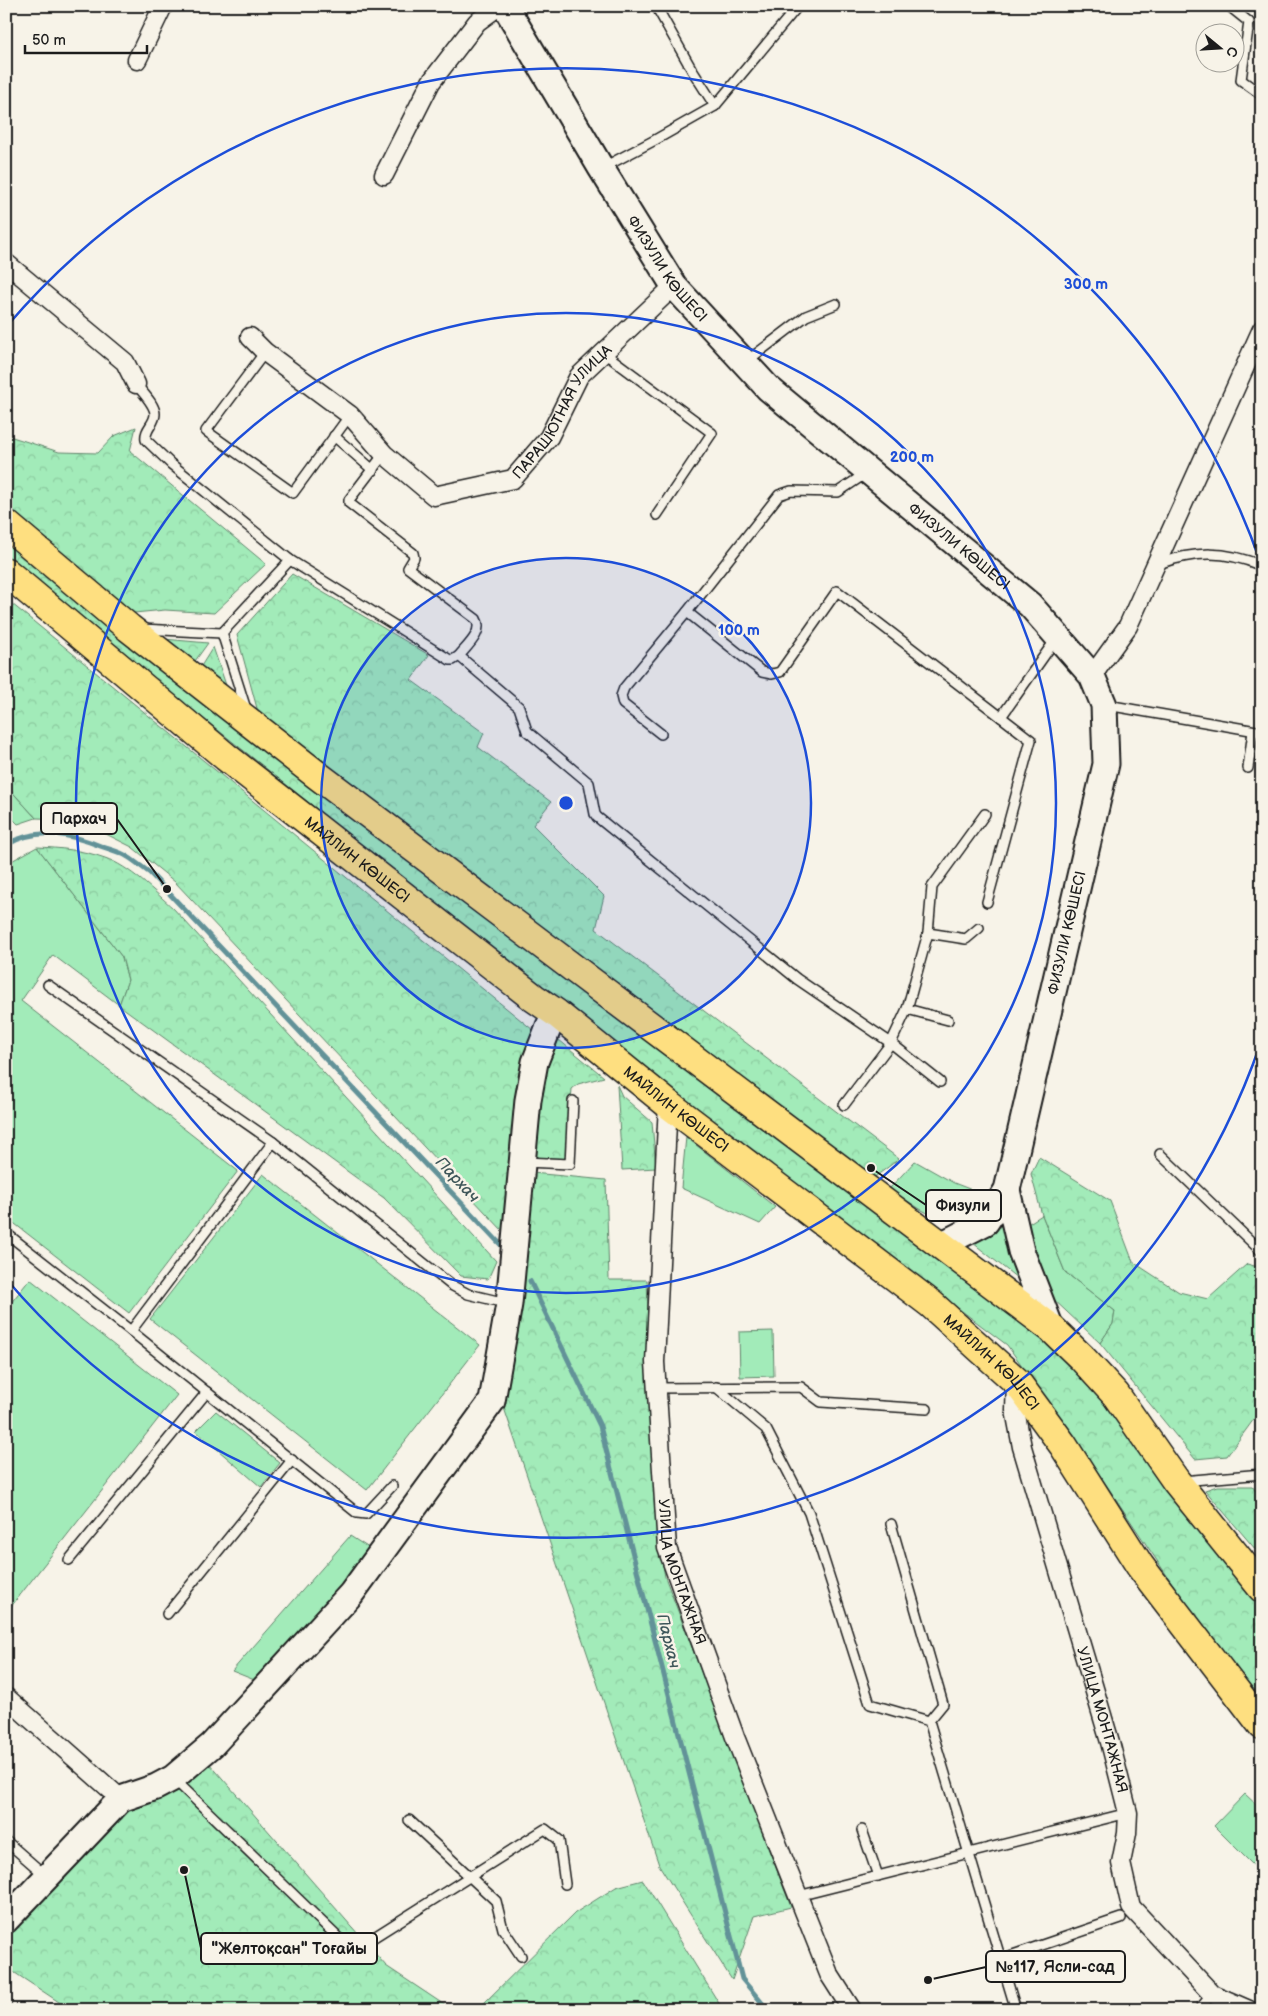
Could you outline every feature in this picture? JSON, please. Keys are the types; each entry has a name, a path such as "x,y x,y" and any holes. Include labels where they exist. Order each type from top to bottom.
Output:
{"main road":[{"path":"6,524 129,628 250,724 1051,1328 1116,1395 1176,1481 1262,1588"},
{"name":"МАЙЛИН КӨШЕСІ","path":"6,572 226,757 526,992 556,1013 668,1104 931,1304 1016,1381 1062,1445 1140,1566 1262,1725"}],"street":[{"path":"137,60 163,6"},
{"path":"384,175 431,82 477,22 499,6"},
{"name":"ФИЗУЛИ КӨШЕСІ","path":"504,6 674,286 768,388 1030,605 1092,676 1104,705 1106,764 1008,1190"},
{"path":"6,263 125,362 136,384"},
{"name":"ПАРАШЮТНАЯ УЛИЦА","path":"250,337 265,352 350,415 384,454 434,496 513,479 548,437 579,376 674,286"},
{"path":"1092,676 1128,626 1262,329"},
{"path":"6,1920 121,1799 156,1787 173,1778 212,1745 352,1594 492,1401 509,1304 528,1100 535,1062 556,1013"},
{"name":"УЛИЦА МОНТАЖНАЯ","path":"668,1104 655,1362 667,1548 735,1737 829,1974 852,2010"},
{"path":"941,1245 986,1222 1008,1190"},
{"path":"1008,1190 1021,1251 1051,1328"},
{"name":"УЛИЦА МОНТАЖНАЯ","path":"1016,1381 1015,1410 1022,1447 1107,1733 1128,1813 1127,1833 1121,1863 1131,1907 1212,1994 1249,2010"},
{"path":"6,1697 121,1799"}],"lane":[{"path":"656,6 692,70 715,106"},
{"path":"601,168 656,140 715,106 798,6"},
{"path":"1229,6 1249,22 1241,80 1262,95"},
{"path":"745,363 806,316 836,304"},
{"path":"265,352 206,431 291,493 295,492 350,415"},
{"path":"604,353 712,433 657,515"},
{"path":"136,384 155,411 154,418 146,433 146,440 170,464 290,560 450,660 453,660 459,656 478,631 479,624 476,619 408,568 414,558 413,552 349,504 349,500 384,454"},
{"path":"334,436 373,470"},
{"path":"661,734 623,704 621,700 622,692 688,612 779,495 791,491 838,492 868,472"},
{"path":"1155,564 1182,556 1207,553 1243,558 1262,566"},
{"path":"222,633 290,560"},
{"path":"688,612 762,672 772,674 780,672 837,591 1031,740 987,902"},
{"path":"129,628 222,633"},
{"path":"222,633 250,724"},
{"path":"1001,718 1057,636"},
{"path":"459,656 519,707 527,732 589,783 597,817 797,979 891,1043 940,1082"},
{"path":"1104,705 1258,732 1248,768"},
{"path":"844,1105 891,1043 906,1009 928,933 932,887 985,814"},
{"path":"928,933 966,939 979,928"},
{"path":"48,985 273,1142 451,1285 468,1294 509,1304"},
{"path":"906,1009 948,1020"},
{"path":"522,1161 570,1164 574,1101"},
{"path":"131,1331 273,1142"},
{"path":"1160,1154 1262,1252"},
{"path":"6,1233 361,1514 366,1514 392,1486"},
{"path":"716,1387 766,1429 809,1513 870,1704 929,1721"},
{"path":"656,1388 801,1387 821,1402 927,1409"},
{"path":"68,1560 207,1392"},
{"path":"167,1614 292,1460"},
{"path":"1176,1481 1262,1474"},
{"path":"891,1524 943,1704 929,1721"},
{"path":"929,1721 1016,2010"},
{"path":"173,1778 352,1951 545,1829 559,1840 565,1884"},
{"path":"798,1896 1128,1813"},
{"path":"409,1820 496,1901 503,1929 521,1956"},
{"path":"862,1830 878,1876"},
{"path":"6,1842 47,1877"},
{"path":"1001,1960 1121,1918"},
{"path":"1199,2010 1212,1994"}],"green space":[{"path":"136,427 130,451 266,564 214,613 165,610 134,613 6,506 6,435 59,452 98,453 114,436"},
{"path":"6,534 1047,1332 1116,1408 1262,1599 1262,1699 1196,1619 1085,1453 1007,1345 716,1126 616,1044 358,842 114,647 6,556"},
{"path":"292,574 429,655 411,680 484,733 478,747 551,802 533,825 604,896 596,929 899,1159 872,1179 587,967 258,712 237,635"},
{"path":"6,599 533,1030 523,1072 503,1231 175,882 132,847 98,830 71,819 36,818 6,785"},
{"path":"153,638 208,643 190,668"},
{"path":"213,647 230,697 198,671"},
{"path":"6,785 36,818 18,824 6,812"},
{"path":"37,847 122,957 128,980 119,1005 53,955 21,1001 238,1171 129,1313 6,1217 6,864"},
{"path":"37,847 80,851 114,862 141,880 173,908 496,1261 488,1279 461,1276 384,1198 119,1005 128,980 122,957"},
{"path":"553,1035 604,1077 578,1084 572,1089 566,1159 526,1157"},
{"path":"617,1085 622,1096 652,1122 656,1168 622,1170"},
{"path":"686,1137 775,1207 760,1224 681,1188"},
{"path":"1039,1157 1110,1201 1133,1262 1179,1292 1208,1299 1247,1264 1262,1268 1262,1408 1227,1456 1195,1459 1100,1343 1113,1324 1115,1311 1065,1272 1042,1215 1031,1174"},
{"path":"915,1161 954,1183 985,1195 960,1214 935,1217 889,1189"},
{"path":"532,1173 606,1180 609,1280 647,1280 656,1525 665,1577 791,1907 754,1916 732,1980 659,1865 501,1399"},
{"path":"263,1174 480,1345 367,1490 150,1319"},
{"path":"1007,1214 1027,1286 968,1239"},
{"path":"1042,1215 1065,1272 1115,1311 1113,1324 1100,1343 1050,1296 1023,1227"},
{"path":"30,1279 177,1395 6,1613 6,1309"},
{"path":"773,1331 774,1376 740,1377 739,1332"},
{"path":"216,1411 280,1463 261,1487 196,1431"},
{"path":"1217,1486 1252,1486 1262,1498 1262,1557 1205,1490"},
{"path":"350,1536 372,1550 257,1681 232,1671"},
{"path":"209,1763 386,1966 452,2010 71,2010 6,1967 6,1933 125,1808"},
{"path":"1245,1794 1262,1810 1262,1874 1214,1826"},
{"path":"643,1880 723,2010 477,2010 575,1913 616,1887"}],"waterway":[{"name":"Пархач","path":"6,845 30,835 54,834 67,836 91,842 122,854 150,873 502,1246"},
{"name":"Пархач","path":"530,1281 600,1426 742,1979 768,2010"}],"place":[{"name":"Пархач","path":"167,889"},
{"name":"Физули","path":"871,1168"},
{"name":"\"Желтоқсан\" Тоғайы","path":"184,1870"},
{"name":"№117, Ясли-сад","path":"928,1980"}]}
